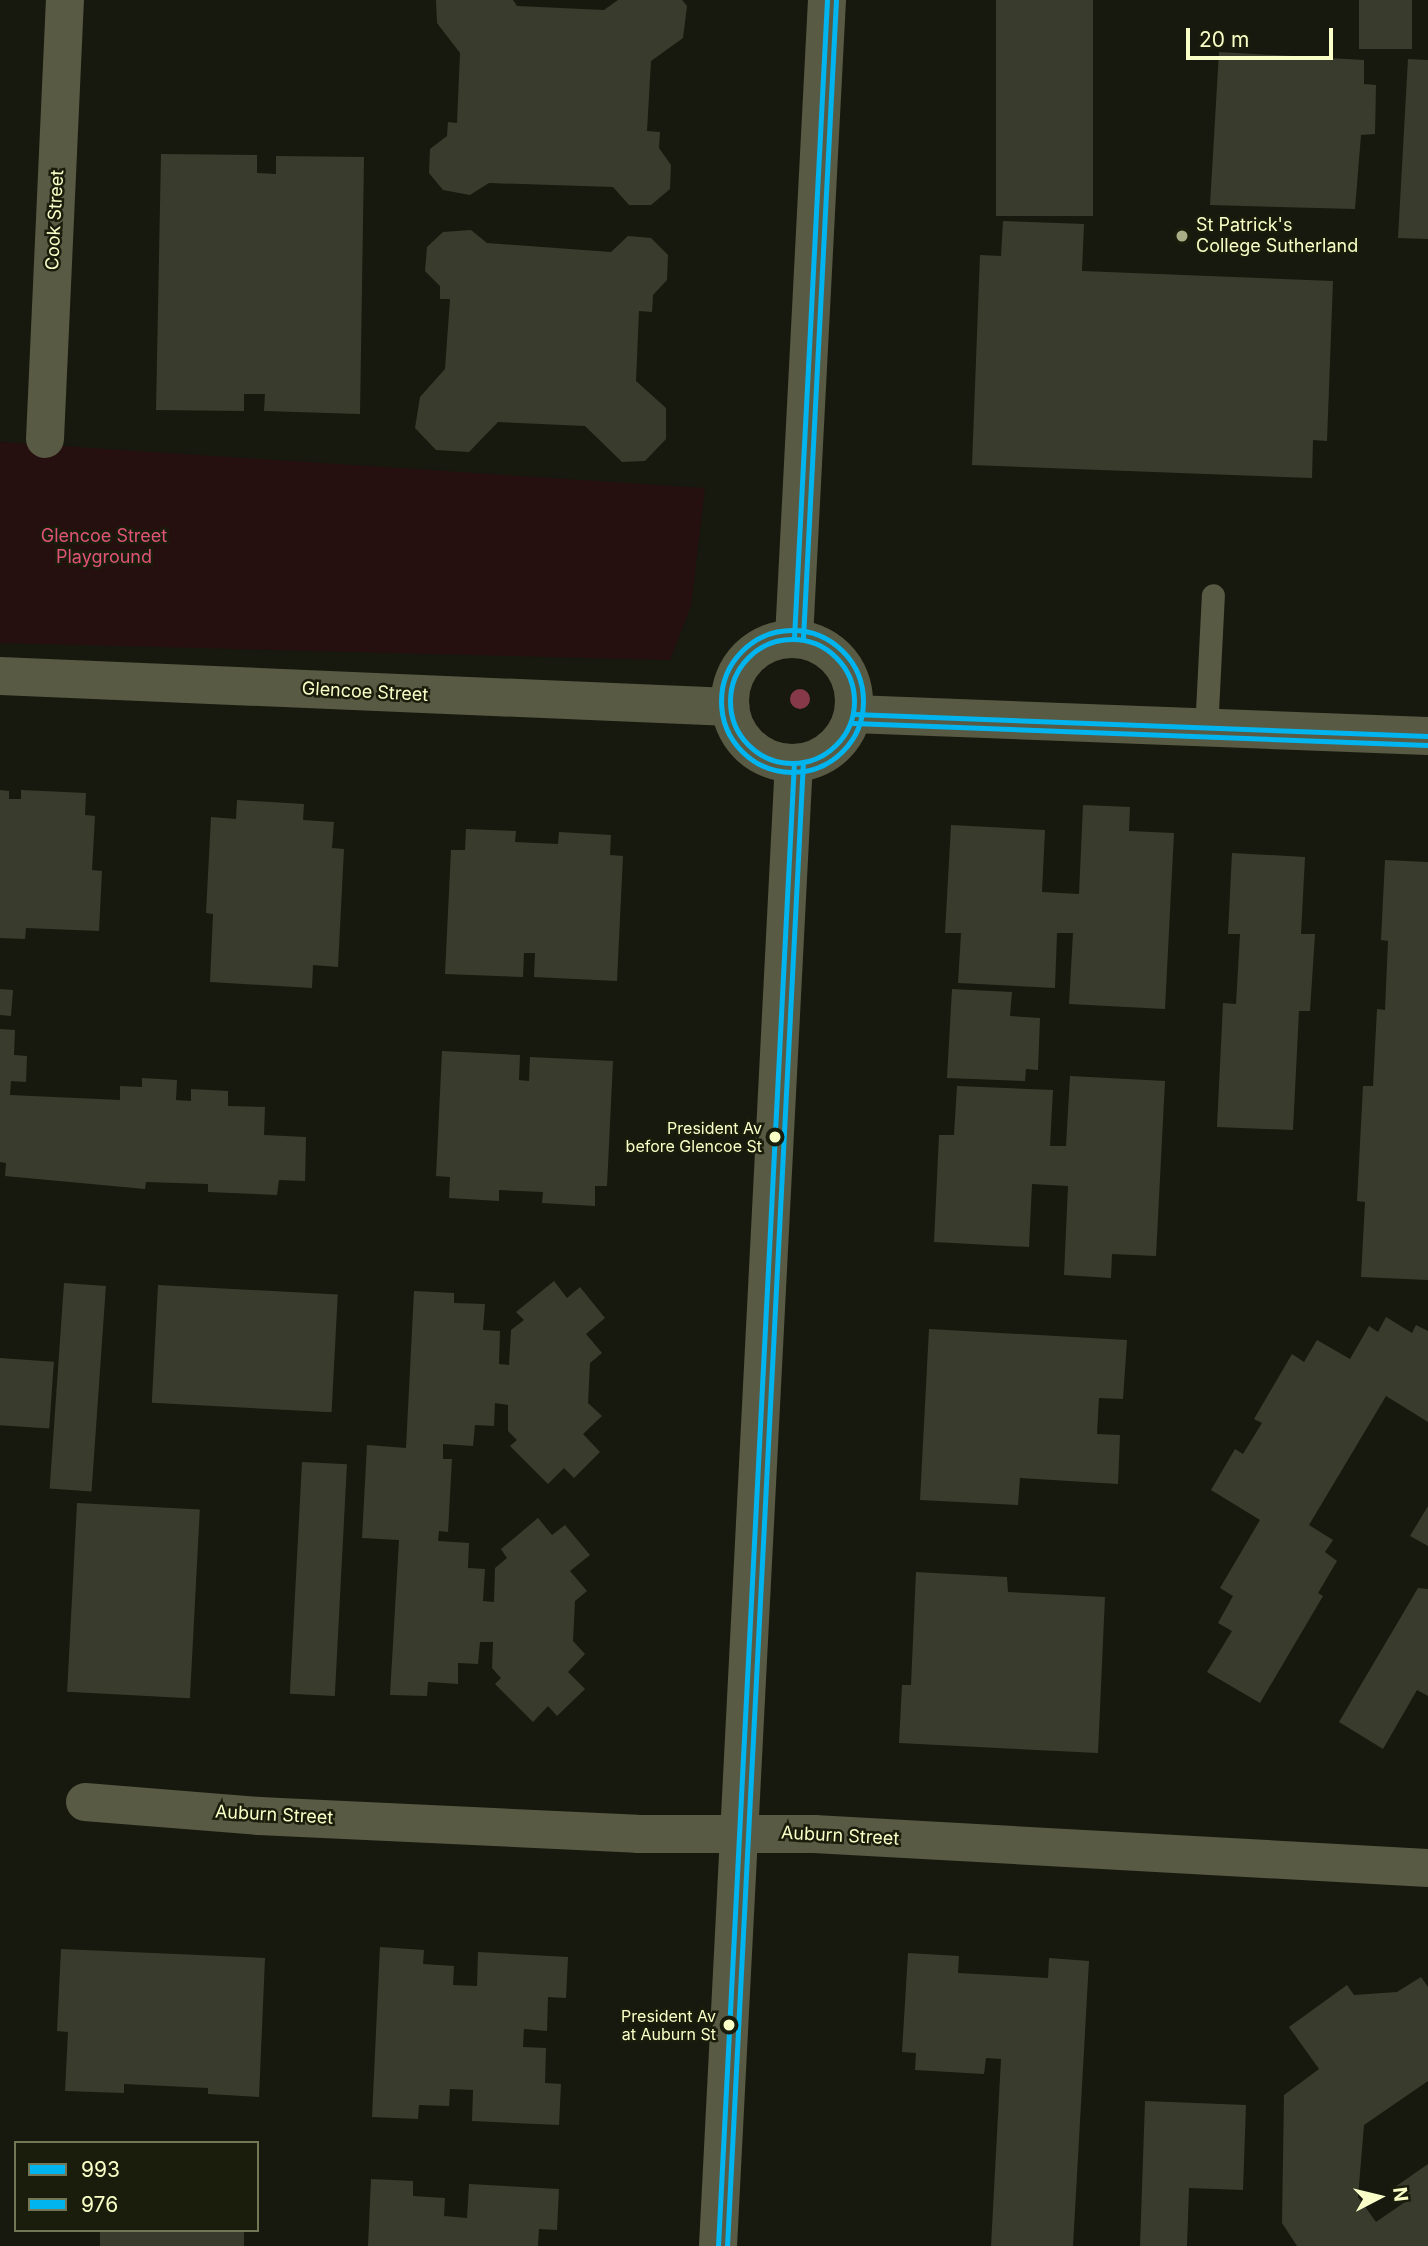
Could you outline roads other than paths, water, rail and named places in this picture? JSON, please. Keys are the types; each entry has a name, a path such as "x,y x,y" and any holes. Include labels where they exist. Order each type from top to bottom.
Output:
{"street":[{"name":"Cook Street","path":"45,439 65,0"},
{"path":"794,638 827,0"},
{"path":"794,638 833,653 846,669 854,689 853,714 837,745 820,757 794,763 773,760 749,746 737,732 730,708 729,698 745,660 775,640 794,638"},
{"name":"Glencoe Street","path":"0,676 730,708"},
{"path":"853,714 1206,731 1428,736"},
{"path":"718,2246 794,763"},
{"name":"Auburn Street","path":"85,1802 259,1816 740,1836 814,1834 1428,1868"}],"lane":[{"path":"1206,731 1213,595"}],"place":[{"name":"St Patrick's College Sutherland","path":"1182,236"},
{"name":"President Av before Glencoe St","path":"775,1137"},
{"name":"President Av at Auburn St","path":"729,2025"}],"park label":[{"name":"Glencoe Street Playground","path":"104,547"}]}
